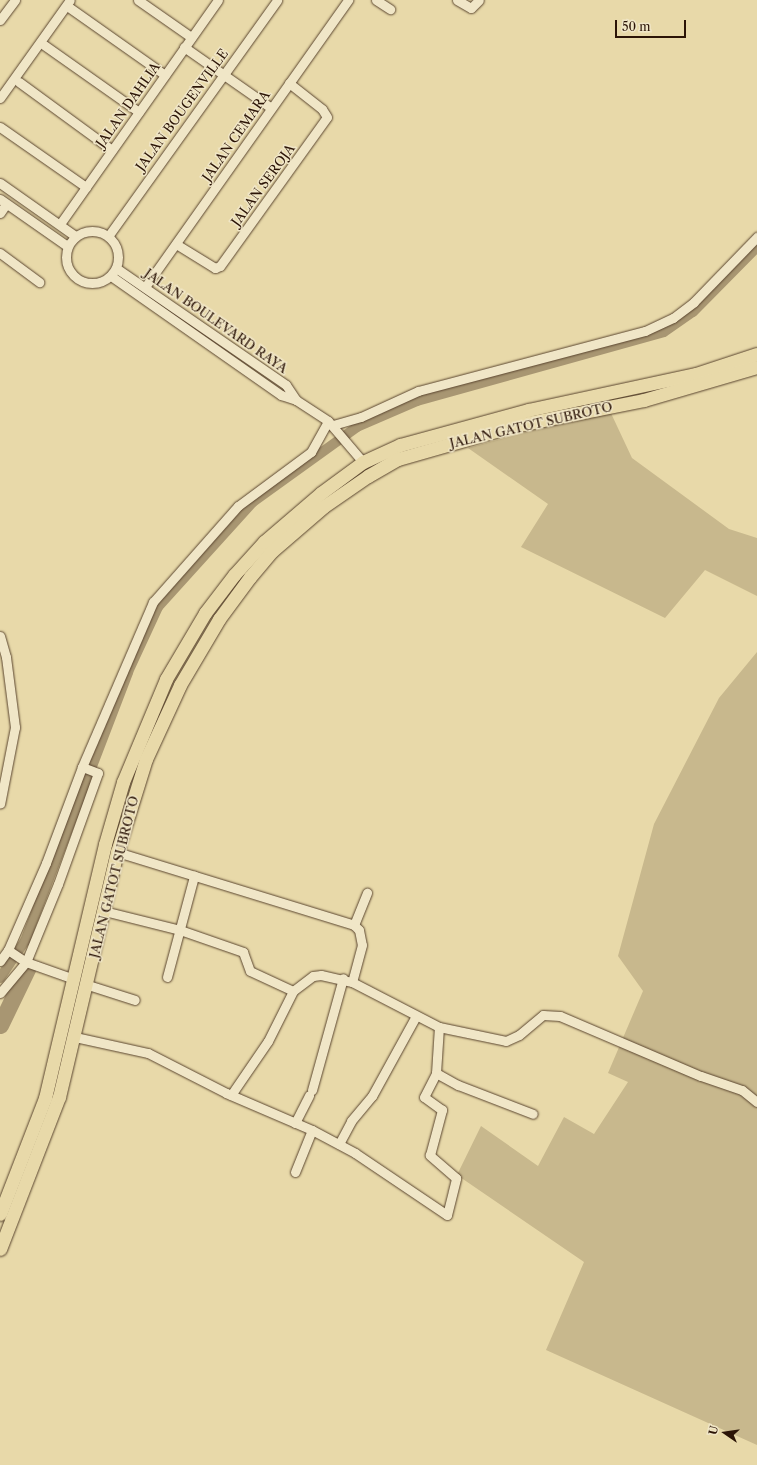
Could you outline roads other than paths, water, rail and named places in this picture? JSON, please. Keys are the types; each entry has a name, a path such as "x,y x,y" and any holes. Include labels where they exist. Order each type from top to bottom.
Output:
{"highway":[{"name":"JALAN GATOT SUBROTO","path":"0,1214 45,1098 105,844 123,782 166,679 205,612 249,558 321,493 363,462 426,435 696,374 757,354"},
{"name":"JALAN GATOT SUBROTO","path":"0,1249 52,1118 75,1038 117,852 134,792 163,720 219,620 272,551 323,507 368,476 398,459 429,448 513,426 644,400 757,367"}],"street":[{"path":"0,20 15,0"},
{"path":"138,0 192,37"},
{"name":"JALAN DAHLIA","path":"60,224 218,0"},
{"name":"JALAN BOUGENVILLE","path":"109,235 278,0"},
{"name":"JALAN CEMARA","path":"145,287 348,0"},
{"path":"376,0 390,9"},
{"path":"457,0 471,8 479,0"},
{"path":"0,98 70,4 165,74"},
{"path":"44,45 139,112"},
{"path":"184,48 271,108"},
{"path":"19,82 112,150"},
{"name":"JALAN SEROJA","path":"176,244 214,268 220,266 322,124 327,114 289,83"},
{"path":"0,126 86,187"},
{"path":"0,183 75,236"},
{"path":"0,213 3,202 67,246"},
{"path":"86,230 98,230 109,235 116,245 119,256 116,268 111,276 100,282 88,283 77,279 69,270 65,258 67,246 75,236 86,230"},
{"path":"0,961 10,953 84,768 153,602 238,506 311,452 333,425 361,417 418,390 645,331 673,318 694,302 757,237"},
{"path":"0,253 39,282"},
{"name":"JALAN BOULEVARD RAYA","path":"116,268 286,385 296,400"},
{"name":"JALAN BOULEVARD RAYA","path":"111,276 281,395 296,400 333,425 363,462"},
{"path":"0,636 6,657 15,727 12,753 0,804"},
{"path":"0,666 6,657"},
{"path":"0,993 24,962 58,884 97,772 84,768"},
{"path":"117,852 354,925 359,930 362,945 352,982"},
{"path":"167,977 194,876"},
{"path":"354,925 367,893"},
{"path":"104,911 180,930 243,952 247,968 293,991"},
{"path":"10,953 24,962 74,979"},
{"path":"231,1095 268,1040 293,991 313,976 343,978 439,1027 506,1041 519,1035 543,1015 560,1016 701,1076 742,1090 757,1102"},
{"path":"295,1123 311,1093 343,978"},
{"path":"88,985 135,1000"},
{"path":"339,1144 352,1120 372,1096 416,1016"},
{"path":"75,1038 148,1053 231,1095 312,1130 339,1144 447,1215 456,1178 430,1155 442,1110 424,1097 436,1073 439,1027"},
{"path":"436,1073 458,1085 533,1114"},
{"path":"295,1172 312,1130"}],"waterway":[{"path":"0,978 25,941 128,672 158,607 253,502 357,427 417,401 664,332 693,312 757,247"},
{"path":"0,1025 28,967"}]}
